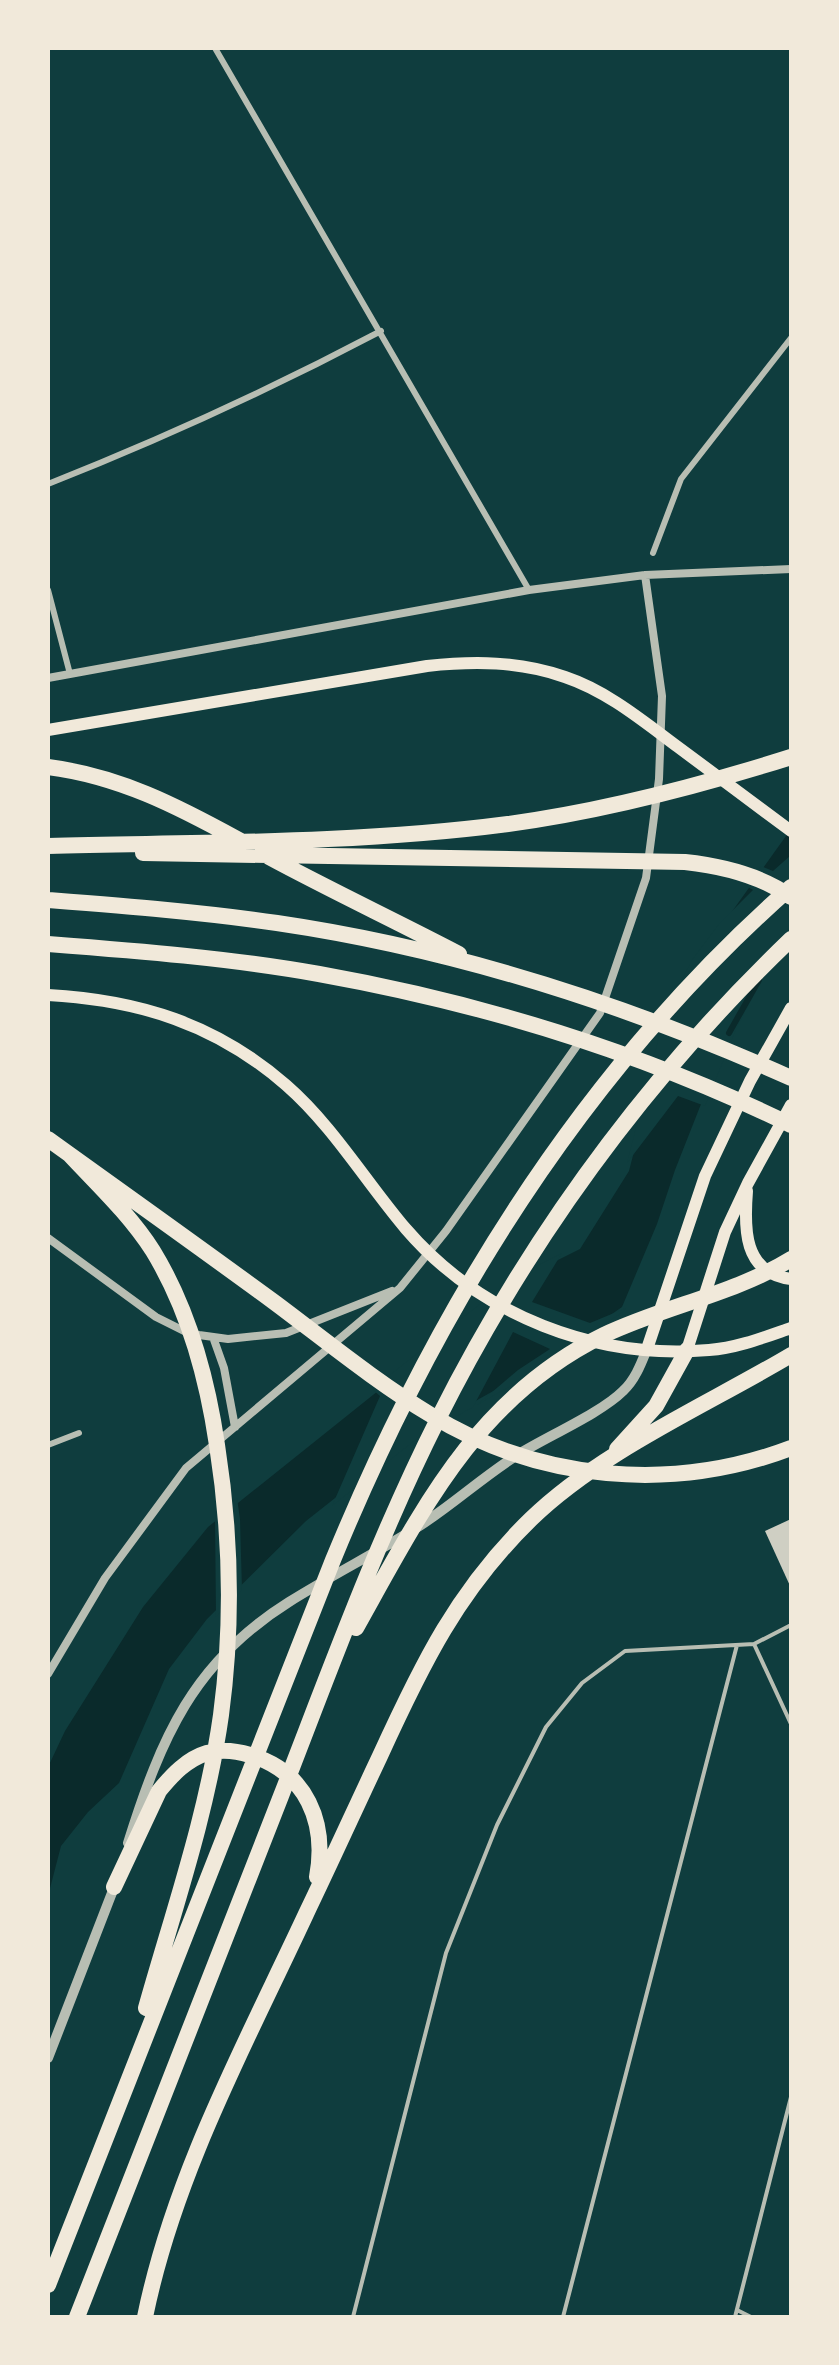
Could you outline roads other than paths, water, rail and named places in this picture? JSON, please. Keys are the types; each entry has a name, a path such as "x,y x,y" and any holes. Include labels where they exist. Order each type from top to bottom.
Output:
{"highway":[{"path":"48,848 333,840 452,831 541,819 632,801 791,757"},
{"path":"48,767 118,781 166,801 343,897 485,968"},
{"path":"48,848 161,854 685,862 750,876 791,897"},
{"path":"48,2285 354,1508 404,1401 447,1320 521,1200 621,1065 713,961 791,887"},
{"path":"48,900 203,913 279,923 388,944 569,992 791,1078"},
{"path":"77,2317 324,1685 416,1465 459,1378 515,1280 585,1177 651,1090 714,1016 791,939"},
{"path":"53,945 206,958 317,974 473,1008 616,1052 791,1125"},
{"path":"48,1139 407,1400 484,1443 540,1463 632,1475 718,1469 791,1448"},
{"path":"70,1155 136,1227 178,1297 209,1397 227,1533 227,1650 216,1743 122,2097"},
{"path":"324,1685 430,1498 469,1442 501,1408 551,1366 594,1341 655,1313 757,1277 791,1259"},
{"path":"145,2317 165,2236 190,2168 420,1670 454,1610 484,1570 533,1516 615,1451 656,1406 687,1350"},
{"path":"597,1466 791,1355"},
{"path":"114,1887 152,1803 171,1777 195,1758 210,1752 241,1752 259,1758 290,1777 303,1792 318,1823 322,1842 317,1878 293,1943"}],"main road":[{"path":"48,730 427,666 493,662 544,670 583,684 620,705 791,831"},
{"path":"48,995 141,1007 215,1036 241,1051 287,1086 328,1131 407,1230 444,1267 463,1282 540,1325 598,1344 687,1350 734,1346 791,1328"},
{"path":"647,1349 705,1176 750,1081 791,1008"},
{"path":"687,1350 725,1232 791,1105"},
{"path":"748,1183 744,1219 750,1248 767,1271 791,1279"}],"street":[{"path":"215,48 529,590"},
{"path":"48,484 197,422 286,381 381,331"},
{"path":"653,553 681,479 791,338"},
{"path":"48,678 529,590 645,575 791,569"},
{"path":"48,1674 105,1578 186,1468 400,1288 446,1231 600,1013 646,878 659,779 662,696 645,575"},
{"path":"48,590 70,674"},
{"path":"48,1238 156,1317 188,1333 213,1337 228,1339 286,1333 400,1288"},
{"path":"213,1337 224,1368 235,1427"},
{"path":"48,2058 114,1887 139,1808 169,1736 190,1695 221,1656 263,1619 289,1602 422,1524 504,1463 613,1400 633,1378 647,1349"},
{"path":"48,1445 79,1433"}],"lane":[{"path":"353,2317 446,1953 497,1825 546,1727 582,1683 625,1651 754,1644 791,1625"},
{"path":"754,1644 791,1724"},
{"path":"563,2317 737,1645"},
{"path":"735,2317 791,2097"},
{"path":"737,2310 751,2317"}],"water":[{"path":"791,829 791,928 729,1033 657,1224 622,1307 535,1368 416,1434 306,1521 207,1619 169,1669 119,1783 88,1812 61,1846 48,1896 48,1767 65,1731 143,1607 208,1527 514,1282 580,1249 629,1171 669,1015 696,962"}],"waterway":[{"path":"729,1033 759,980"}]}
